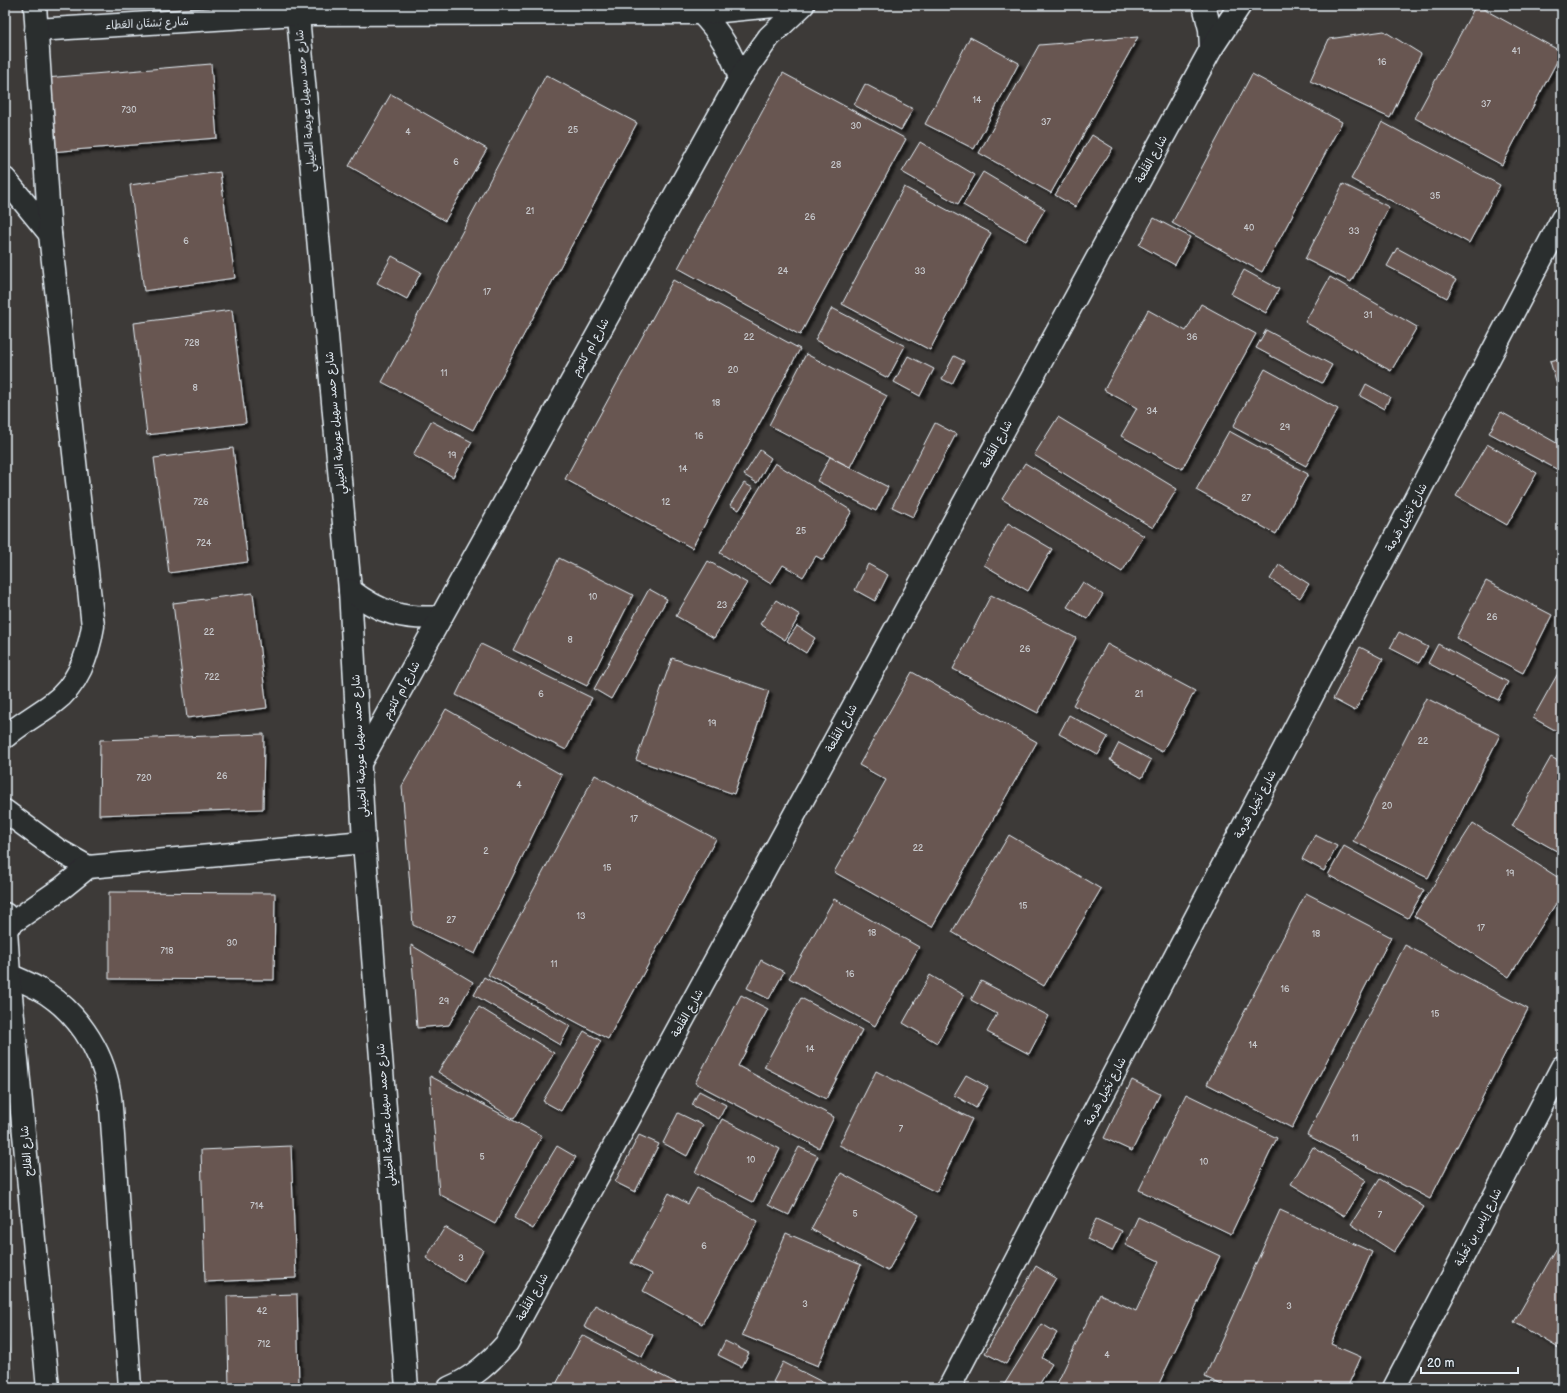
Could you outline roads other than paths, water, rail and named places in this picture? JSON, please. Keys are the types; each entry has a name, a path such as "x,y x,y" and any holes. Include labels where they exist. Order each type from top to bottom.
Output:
{"street":[{"path":"5,737 20,724 54,703 70,687 82,669 90,647 93,626 50,234 35,5"},
{"name":"شارع بُسْتَان العَطاء","path":"36,30 297,9 701,13 785,5"},
{"name":"شارع أم كلثوم","path":"360,763 740,78 769,37 803,5"},
{"path":"1204,5 1210,28 1211,49"},
{"name":"شارع القَلْعة","path":"450,1388 479,1371 494,1358 507,1342 1211,49 1240,5"},
{"name":"شارع حمد سهيل عويضة الخييلي","path":"297,9 350,590 364,842 407,1388"},
{"path":"701,13 714,26 725,42 740,78"},
{"path":"5,179 50,234"},
{"name":"شارع نَخِيل هَرمة","path":"949,1388 1562,219"},
{"path":"350,590 365,602 396,615 421,618 441,617"},
{"path":"5,810 58,850 88,867"},
{"path":"6,920 62,888 88,867 364,842"},
{"name":"شارع الفلاح","path":"6,920 9,975 48,1388"},
{"path":"9,975 38,988 64,1007 85,1031 100,1059 109,1090 112,1122 130,1388"},
{"name":"شارع إياس بن ثَعلَبة","path":"1394,1388 1562,1067"}]}
